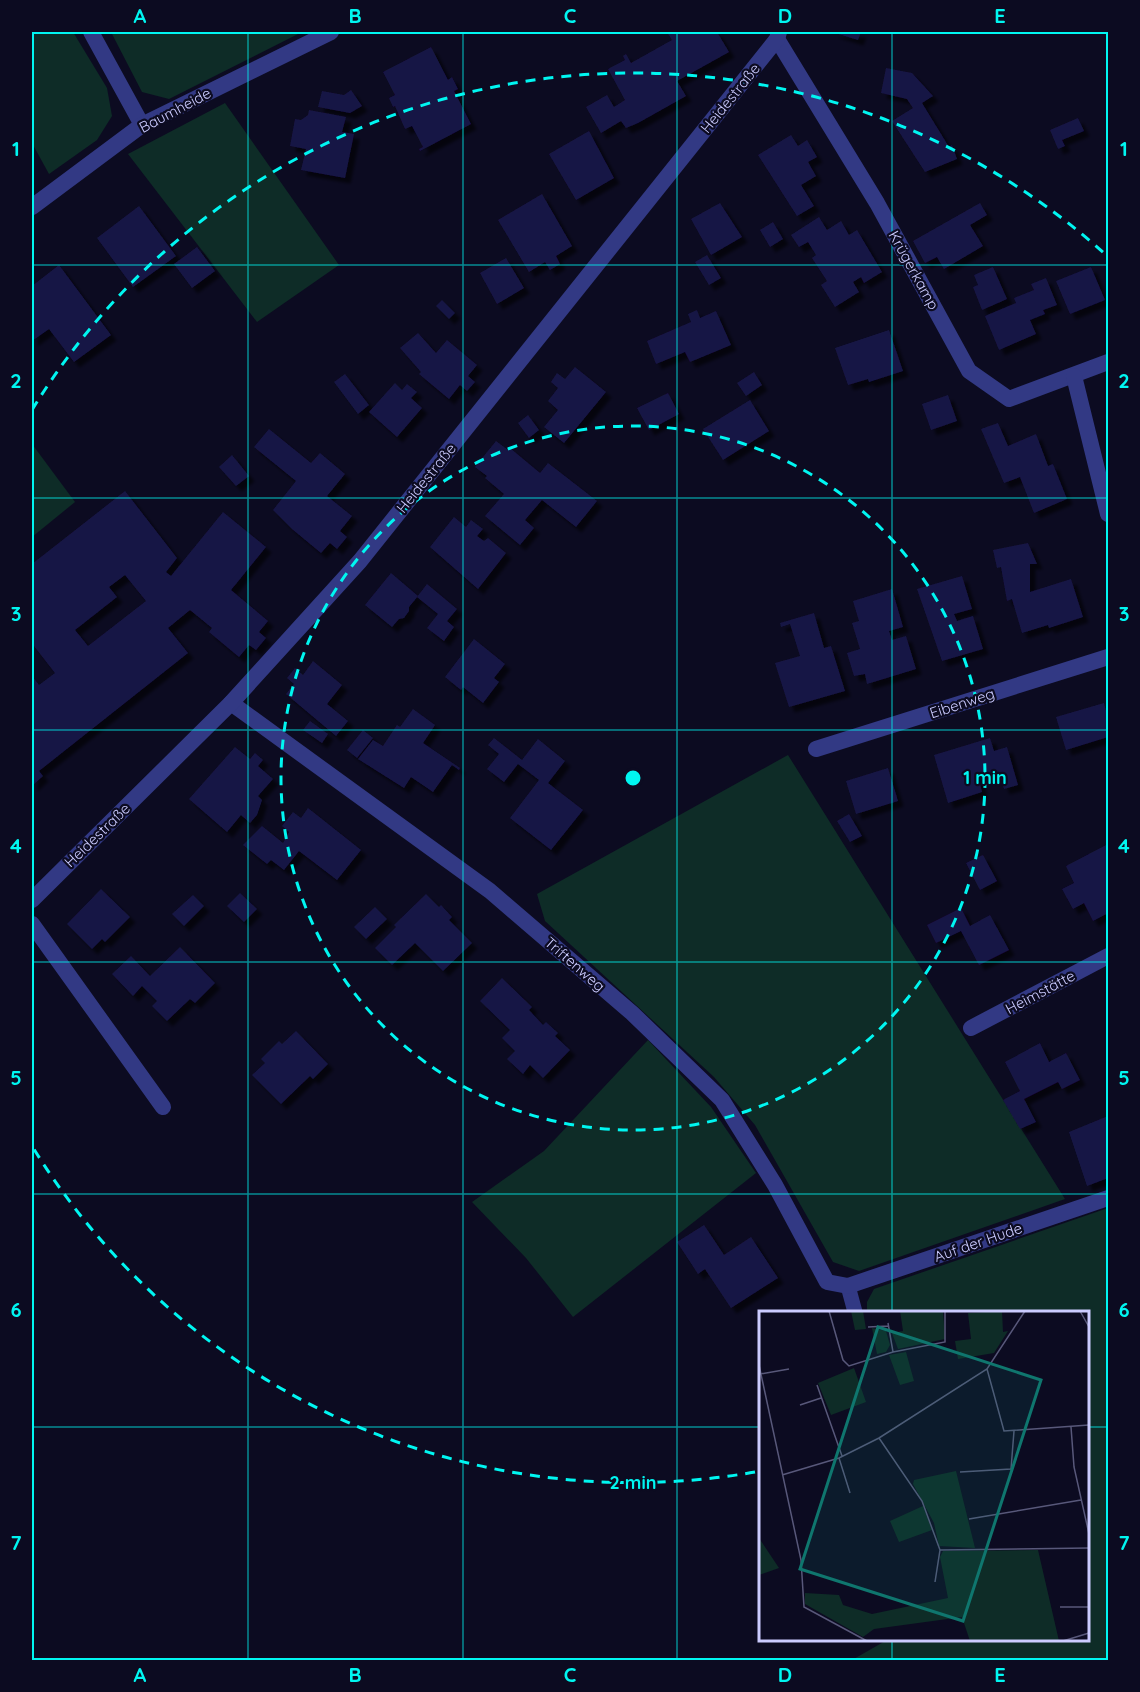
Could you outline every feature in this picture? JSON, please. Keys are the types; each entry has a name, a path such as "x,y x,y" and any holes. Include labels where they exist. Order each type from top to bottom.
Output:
{"street":[{"path":"91,32 142,125"},
{"name":"Baumheide","path":"32,207 142,125 331,32"},
{"name":"Krügerkamp","path":"778,35 877,203 969,371 1009,399 1108,362"},
{"name":"Heidestraße","path":"34,893 231,703 360,561 778,35"},
{"path":"1074,376 1108,514"},
{"name":"Eibenweg","path":"816,749 1108,657"},
{"name":"Triftenweg","path":"231,703 490,891 632,1013 722,1100 775,1185 827,1282 848,1286"},
{"path":"32,924 163,1107"},
{"name":"Heimstätte","path":"971,1028 1108,956"},
{"name":"Auf der Hude","path":"848,1286 1108,1197"}],"lane":[{"path":"848,1286 855,1311"}],"green space":[{"path":"32,32 73,32 107,88 112,116 97,140 49,174 32,143"},
{"path":"111,32 302,32 169,99 142,92"},
{"path":"225,103 339,265 257,322 128,154"},
{"path":"32,444 75,502 32,537"},
{"path":"788,755 1065,1199 859,1271 833,1262 755,1125 714,1077 545,921 537,894"},
{"path":"648,1040 711,1107 756,1173 573,1317 526,1258 472,1202 544,1151"},
{"path":"1108,1208 1108,1660 852,1660 885,1641 1089,1641 1089,1311 867,1311 867,1302 874,1289"}],"building":[{"path":"667,32 717,32 729,52 677,81 686,96 638,123 626,128 621,121 601,133 586,107 607,95 614,107 625,100 608,69 625,60 623,56 626,54 631,63 672,40"},
{"path":"832,32 861,32 858,40"},
{"path":"431,47 448,80 452,77 458,89 454,91 471,124 420,151 419,149 423,147 412,126 405,129 395,106 393,107 389,98 395,95 383,72"},
{"path":"886,68 912,73 933,96 922,103 949,147 952,145 957,159 925,172 892,121 913,108 907,99 881,93"},
{"path":"351,90 362,106 350,113 318,107 322,91 344,95"},
{"path":"309,110 346,117 342,132 354,134 345,178 301,170 306,149 290,146 295,119 301,120 308,115"},
{"path":"1078,118 1084,131 1062,140 1065,146 1058,149 1050,130"},
{"path":"589,131 614,178 576,200 549,154"},
{"path":"791,135 798,146 807,140 817,157 808,162 816,176 801,185 814,206 797,216 758,155"},
{"path":"542,194 572,246 556,256 560,264 550,270 545,262 529,272 498,220"},
{"path":"720,203 742,237 711,255 691,219"},
{"path":"980,203 987,215 970,225 983,246 944,269 937,257 925,263 913,241"},
{"path":"139,206 176,256 133,287 97,238"},
{"path":"819,217 827,230 841,221 849,235 857,230 882,272 864,283 861,277 853,282 859,292 835,307 821,285 827,281 812,258 816,255 808,242 799,247 791,235"},
{"path":"773,222 783,239 770,247 760,230"},
{"path":"197,247 215,271 192,288 174,264"},
{"path":"707,255 721,278 709,285 695,262"},
{"path":"506,258 524,288 497,304 480,273"},
{"path":"59,265 111,335 74,362 49,329 32,341 32,286"},
{"path":"993,267 1007,299 982,310 973,287 978,285 974,275"},
{"path":"1091,267 1105,300 1070,314 1056,281"},
{"path":"1046,278 1057,305 1043,310 1045,314 1030,320 1036,334 999,350 985,316 1016,303 1014,298 1034,290 1031,284"},
{"path":"442,300 455,313 449,319 436,306"},
{"path":"697,310 700,318 716,311 731,345 690,362 685,352 656,364 647,341 691,322 688,314"},
{"path":"889,330 903,371 869,382 868,379 848,385 835,348"},
{"path":"418,333 436,353 447,340 477,365 468,376 475,382 467,391 460,385 449,399 419,374 421,372 400,348"},
{"path":"575,367 606,392 564,443 544,427 558,410 548,401 558,388 551,382 557,373 565,379"},
{"path":"754,372 762,385 746,396 737,383"},
{"path":"345,374 369,405 358,414 334,382"},
{"path":"395,383 402,390 407,384 417,392 411,398 422,408 397,437 369,412"},
{"path":"668,393 679,414 649,430 637,408"},
{"path":"948,395 957,421 931,430 922,404"},
{"path":"750,400 769,431 723,460 703,429"},
{"path":"528,415 539,430 529,438 518,423"},
{"path":"998,423 1008,446 1036,434 1048,466 1053,464 1067,499 1034,513 1020,477 1004,483 981,429"},
{"path":"269,429 311,463 320,453 345,474 327,496 352,516 340,531 347,537 337,549 330,543 321,553 273,510 296,481 254,447"},
{"path":"496,441 508,450 510,448 540,473 548,463 597,501 576,527 542,500 525,520 534,528 520,545 485,516 504,494 475,467"},
{"path":"232,455 249,476 236,486 219,467"},
{"path":"125,491 177,558 166,572 171,576 223,512 266,547 231,590 268,621 259,632 266,638 256,650 249,645 239,657 209,632 212,628 190,610 168,628 188,653 39,771 43,776 32,786 32,676 39,685 55,673 34,646 32,647 32,564","holes":["125,575 146,601 88,646 75,630 117,597 109,587"]},
{"path":"454,517 466,527 471,520 483,529 477,536 484,541 488,538 506,553 478,589 430,547"},
{"path":"1028,543 1037,564 1030,564 1030,592 1071,579 1083,617 1049,628 1048,625 1022,633 1012,599 1007,601 1001,567 997,568 993,550"},
{"path":"391,573 418,596 404,618 399,619 392,627 365,605"},
{"path":"962,576 972,609 954,614 957,621 973,616 983,649 942,661 917,589"},
{"path":"427,584 457,609 447,621 454,627 444,641 427,628 438,614 417,597"},
{"path":"892,589 903,627 889,631 892,640 906,636 916,669 867,684 865,674 854,676 847,653 860,649 852,623 859,621 853,601"},
{"path":"814,613 824,648 831,646 845,691 789,707 775,663 800,656 790,624 781,627 780,623"},
{"path":"474,639 505,664 494,678 499,682 483,703 463,687 461,690 445,677"},
{"path":"313,661 342,685 327,704 348,721 336,736 286,694 294,684 287,678 295,668 303,675"},
{"path":"1104,703 1108,719 1108,737 1066,750 1056,717"},
{"path":"413,709 435,725 423,743 460,768 459,770 452,765 433,792 411,777 404,788 358,759 373,740 383,746 397,725 400,727"},
{"path":"310,721 328,734 322,743 303,730"},
{"path":"363,730 373,738 357,758 347,750"},
{"path":"494,738 522,760 538,739 565,761 548,783 583,810 551,850 510,818 539,780 518,764 504,782 487,769 499,754 488,745"},
{"path":"990,738 994,751 1007,747 1018,785 1004,789 999,773 979,779 982,792 948,803 934,755"},
{"path":"235,747 250,759 255,753 263,760 258,766 273,779 258,796 262,800 257,815 250,823 241,815 227,832 189,799"},
{"path":"888,768 898,801 856,814 846,781"},
{"path":"308,808 361,850 337,880 299,851 284,870 271,860 267,864 243,845 262,826 283,843 289,832 282,826 293,812 301,818"},
{"path":"849,814 862,836 850,842 837,821"},
{"path":"1108,844 1108,913 1093,921 1084,903 1073,909 1062,889 1074,883 1066,866"},
{"path":"983,855 997,881 980,890 966,863"},
{"path":"101,889 130,917 105,942 102,939 92,949 67,924"},
{"path":"240,893 257,909 244,922 227,906"},
{"path":"426,894 439,907 441,905 452,917 449,920 472,943 443,971 415,943 392,965 375,948 396,927 394,925"},
{"path":"193,895 204,906 184,926 172,914"},
{"path":"375,907 387,919 366,939 354,927"},
{"path":"961,908 970,926 990,915 1009,950 979,965 961,931 936,943 927,925"},
{"path":"180,947 215,983 195,1003 190,999 167,1021 152,1006 157,1001 142,986 133,996 112,974 131,956 150,976"},
{"path":"502,978 532,1007 529,1010 543,1025 546,1022 558,1033 555,1036 570,1050 543,1078 530,1065 523,1074 507,1059 515,1051 502,1038 510,1030 480,1001"},
{"path":"296,1031 328,1064 313,1079 310,1076 281,1104 252,1075 265,1063 261,1059 279,1041 282,1044"},
{"path":"1040,1043 1049,1062 1066,1053 1080,1080 1062,1089 1058,1082 1024,1099 1036,1122 1020,1129 1003,1100 1020,1091 1005,1062"},
{"path":"1108,1116 1108,1178 1087,1186 1069,1132"},
{"path":"704,1225 724,1255 751,1237 778,1278 731,1308 705,1269 698,1274 677,1242"}]}
